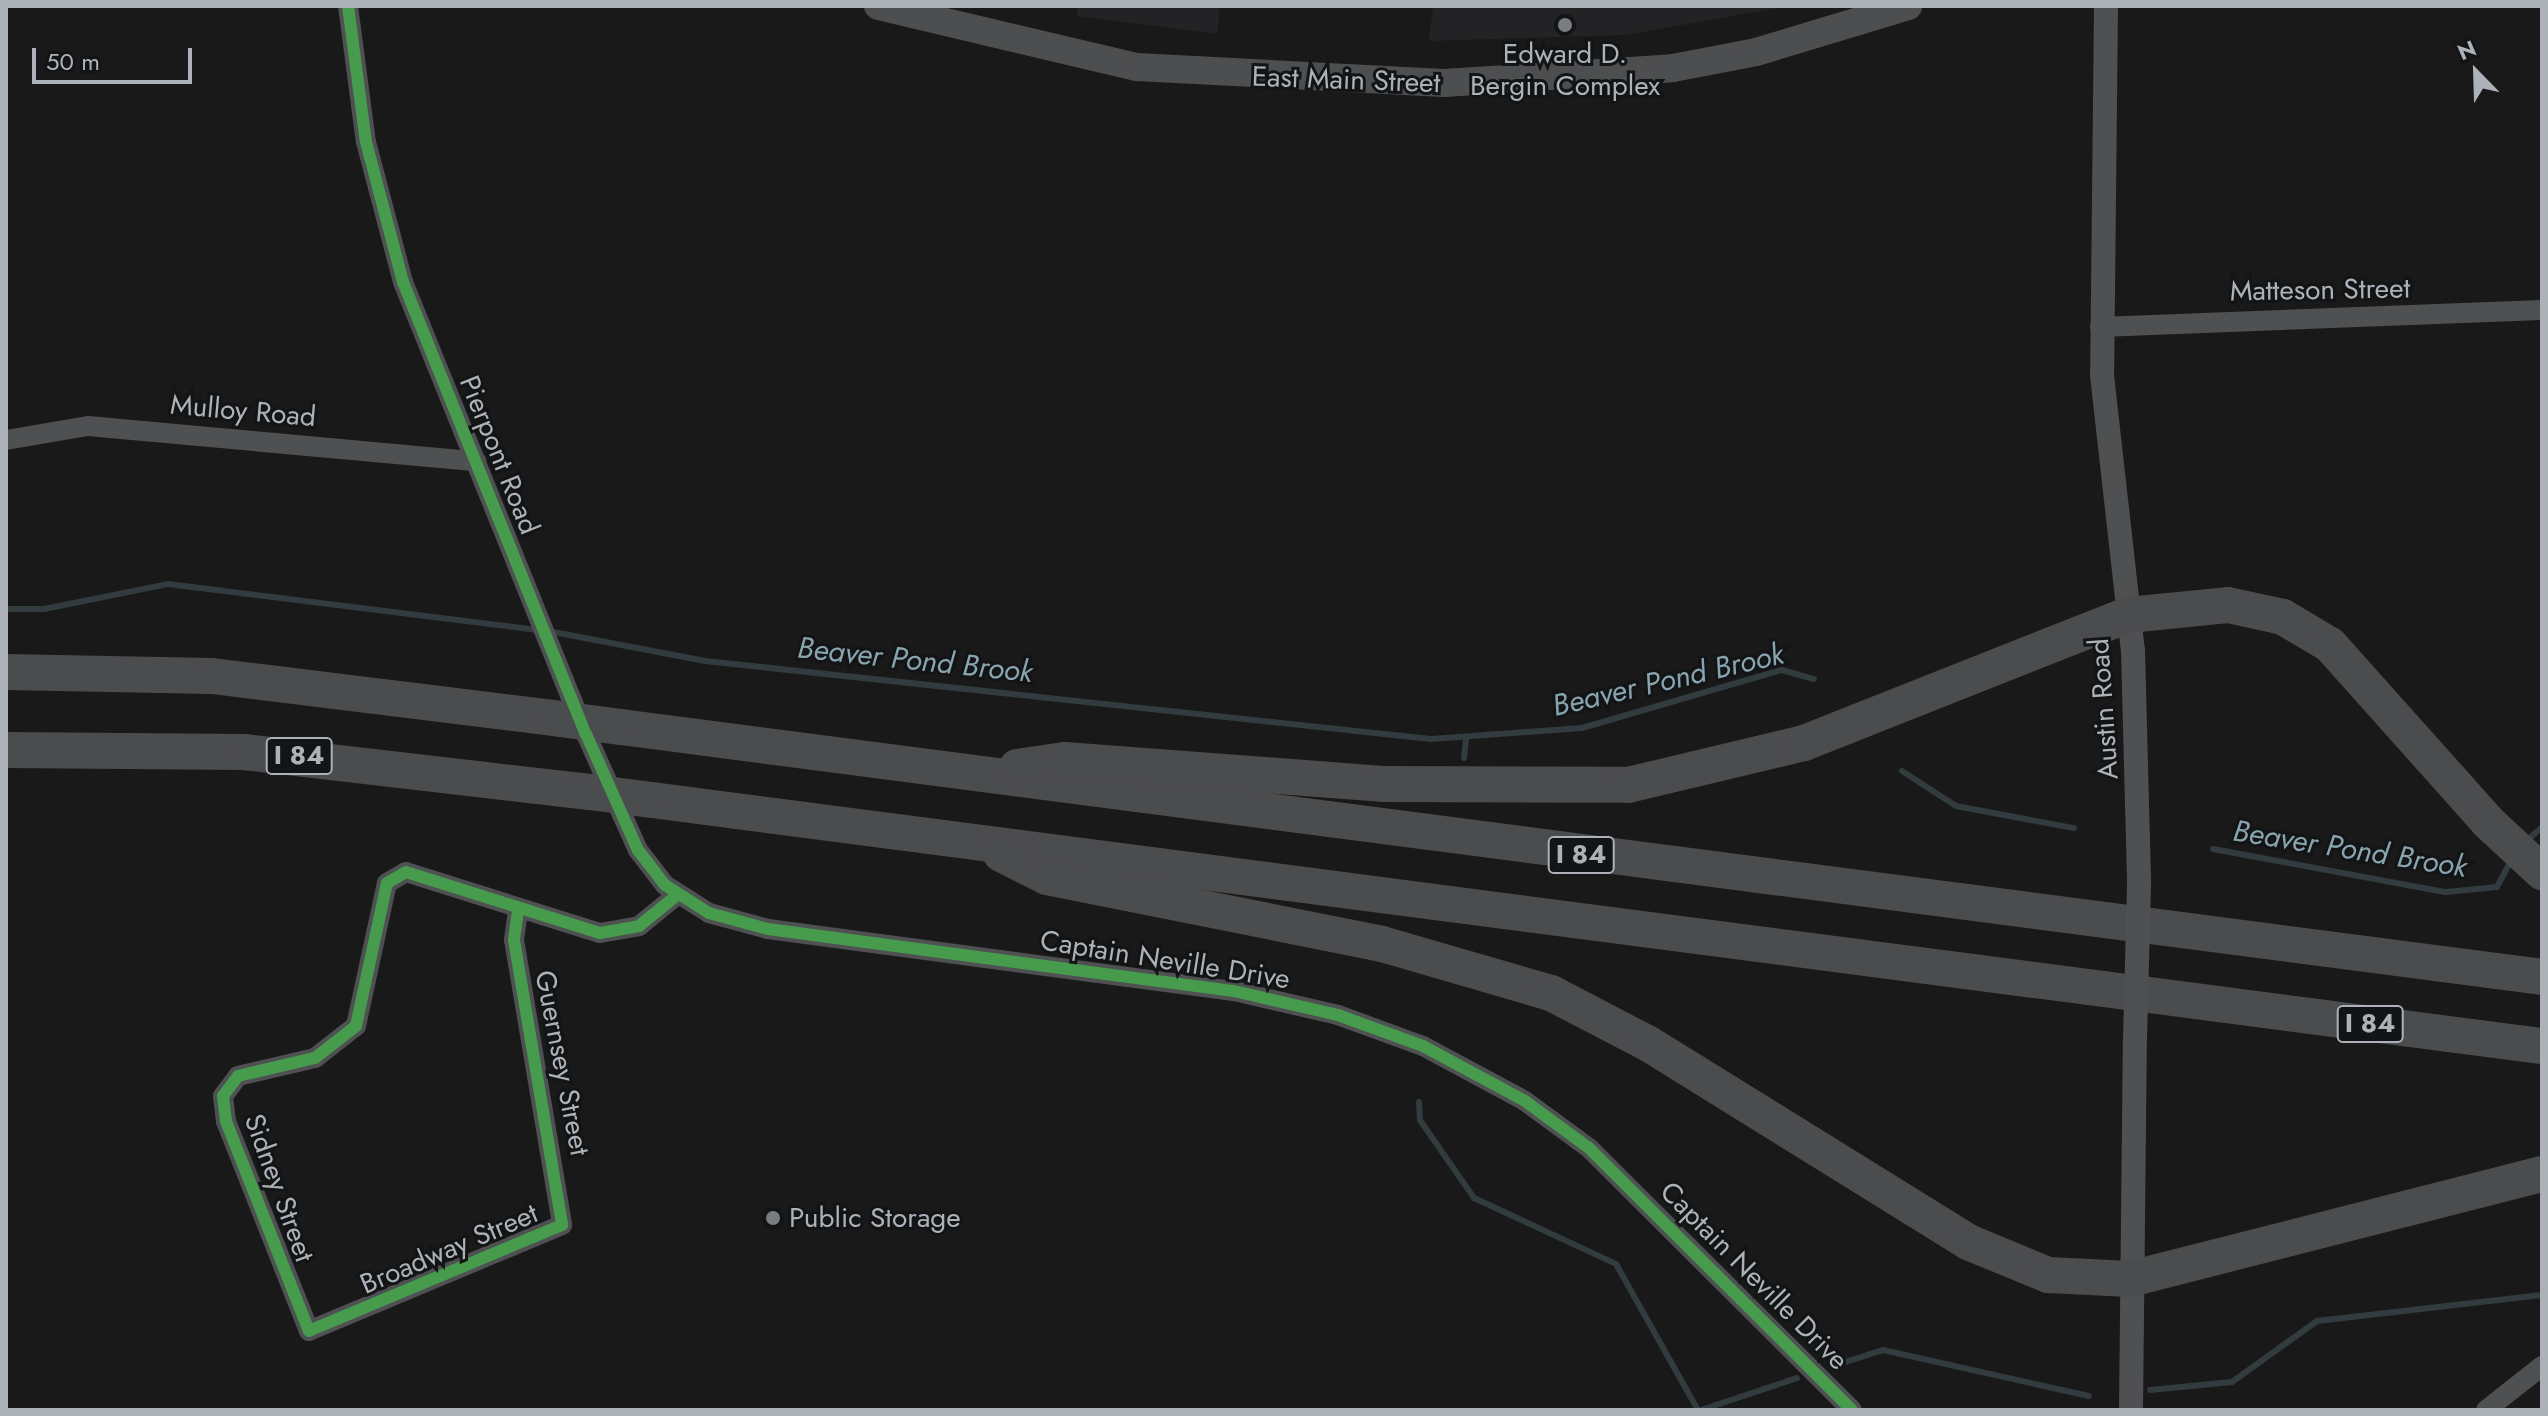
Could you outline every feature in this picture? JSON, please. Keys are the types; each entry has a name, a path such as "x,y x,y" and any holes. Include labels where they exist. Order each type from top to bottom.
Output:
{"highway":[{"path":"989,776 1065,760 1368,784 1628,785 1804,743 2128,615 2228,605 2309,630 2349,662 2471,804 2542,872"},
{"name":"I 84","path":"6,672 212,676 2542,977"},
{"name":"I 84","path":"6,750 291,755 2542,1046"},
{"path":"985,843 1047,877 1382,944 1551,993 1660,1051 1995,1256 2065,1279 2130,1279 2542,1174"}],"main road":[{"name":"East Main Street","path":"878,6 1137,67 1444,83 1673,68 1908,6"}],"street":[{"name":"Pierpont Road","path":"348,6 383,216 551,649 638,850 677,895"},
{"name":"Austin Road","path":"2106,6 2100,327 2128,615 2139,885 2130,1279 2131,1410"},
{"name":"Matteson Street","path":"2100,327 2542,310"},
{"name":"Mulloy Road","path":"6,440 88,426 476,461"},
{"name":"Sidney Street","path":"309,1331 226,1121 223,1096 238,1076 315,1058 356,1026 374,968 380,899 387,883 406,872 518,911"},
{"path":"518,911 579,929 620,932 677,895"},
{"name":"Captain Neville Drive","path":"677,895 768,929 1283,1000 1423,1046 1525,1101 1589,1148 1852,1410"},
{"name":"Guernsey Street","path":"518,911 514,940 562,1225"},
{"name":"Broadway Street","path":"309,1331 562,1225"},
{"path":"2486,1410 2542,1366"}],"shaded area":[{"path":"1078,6 1220,6 1217,34 1077,16"},
{"name":"Edward D. Bergin Complex","path":"1433,6 1788,6 1626,35 1429,41"}],"waterway":[{"name":"Beaver Pond Brook","path":"6,609 44,609 168,584 537,630"},
{"name":"Beaver Pond Brook","path":"548,631 705,661 1431,739 1582,728 1782,670 1814,679"},
{"path":"1464,758 1466,739"},
{"name":"Beaver Pond Brook","path":"1902,771 1956,806 2074,828"},
{"name":"Beaver Pond Brook","path":"2525,842 2542,827"},
{"name":"Beaver Pond Brook","path":"2213,849 2446,892 2497,887 2511,861"},
{"path":"1419,1102 1420,1120 1474,1198 1616,1264 1698,1410"},
{"path":"2150,1390 2232,1382 2317,1321 2542,1295"},
{"path":"1833,1366 1883,1350 2089,1396"},
{"path":"1701,1410 1797,1378"}],"cycle path":[{"path":"348,6 366,142 403,282 586,734 638,850 665,885 709,913 768,929 1234,991 1338,1015 1423,1046 1525,1101 1589,1148 1852,1410"},
{"path":"518,911 514,940 562,1225 309,1331 226,1121 223,1096 238,1076 315,1058 356,1026 387,883 406,872 600,933 639,926 677,895"}],"place":[{"name":"Edward D. Bergin Complex","path":"1565,25"},
{"name":"Public Storage","path":"773,1218"}]}
